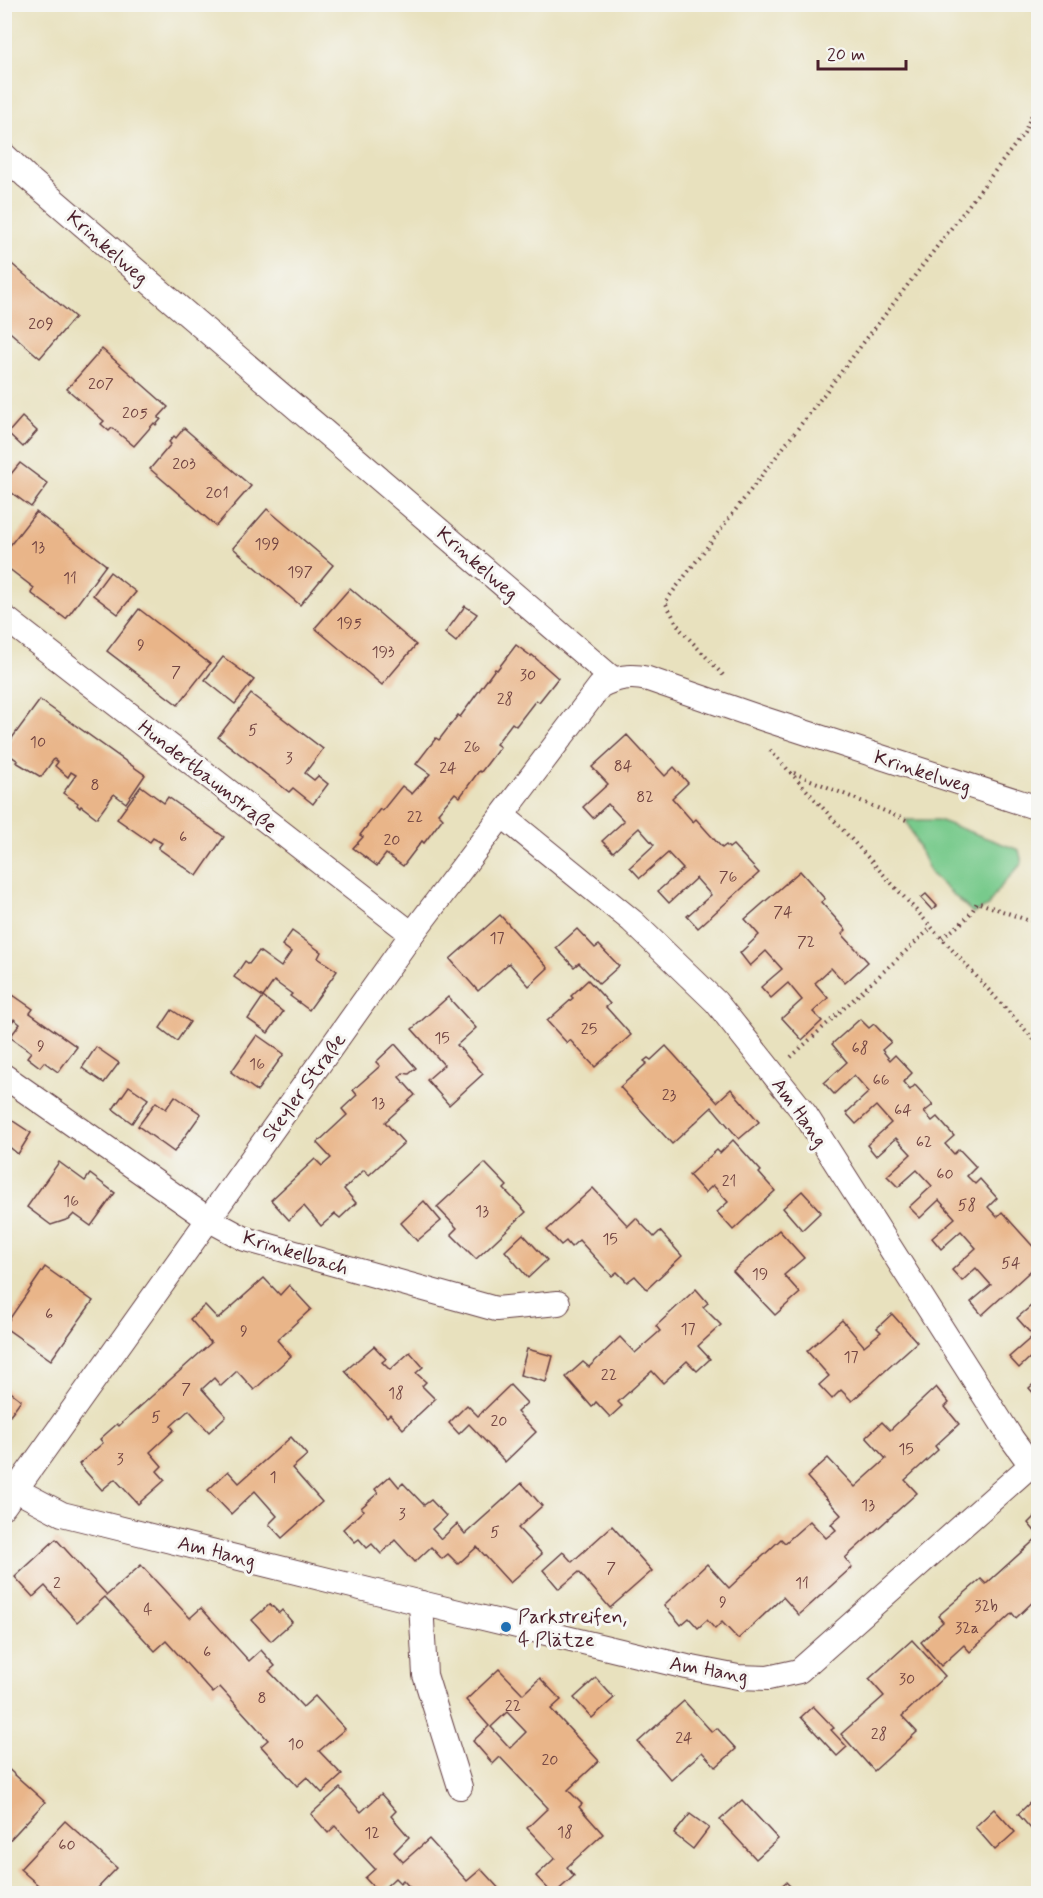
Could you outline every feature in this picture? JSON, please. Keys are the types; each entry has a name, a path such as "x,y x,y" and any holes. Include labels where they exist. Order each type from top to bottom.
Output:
{"street":[{"name":"Krinkelweg","path":"4,155 613,679 631,675 648,679 1038,808"},
{"name":"Hundertbaumstraße","path":"4,617 412,934"},
{"name":"Steyler Straße","path":"10,1498 412,934 589,699 600,686 613,679"},
{"name":"Am Hang","path":"10,1498 62,1514 687,1666 738,1677 768,1678 799,1671 1035,1466 1012,1439 805,1114 716,1002 632,921 503,816"},
{"name":"Krinkelbach","path":"4,1077 208,1219 245,1239 496,1309 558,1303"},
{"path":"422,1603 425,1675 460,1787"}],"path":[{"path":"726,678 680,629 665,602 1024,133 1038,101"},
{"path":"764,719 758,738 1038,1044"},
{"path":"790,771 906,820"},
{"path":"942,938 972,913 977,902 1038,924"},
{"path":"773,1073 932,927"}],"green space":[{"path":"906,820 938,820 1019,850 1022,863 997,891 988,906 973,913 931,874"}],"building":[{"path":"7,260 75,317 40,358 4,327 4,263"},
{"path":"102,349 168,407 158,418 161,419 156,425 154,423 134,446 112,428 109,431 101,424 104,421 67,389"},
{"path":"22,417 37,431 23,447 8,433"},
{"path":"184,428 251,486 216,526 150,469 171,444 169,442 174,436 176,438"},
{"path":"20,463 48,484 31,507 4,487 4,479 6,480"},
{"path":"267,509 333,565 300,605 233,548"},
{"path":"36,512 106,565 66,619 31,593 34,588 4,565 4,553"},
{"path":"110,572 136,592 118,614 93,595"},
{"path":"350,588 416,645 382,685 315,628"},
{"path":"465,606 477,614 456,642 445,633"},
{"path":"139,609 210,664 178,705 107,651"},
{"path":"516,645 532,655 558,678 539,702 536,700 516,726 512,723 496,744 500,747 481,772 479,771 460,797 455,793 438,813 443,818 403,866 386,854 377,866 353,848 363,837 360,835 402,786 412,794 430,774 416,764 436,738 439,740 458,715 460,717 495,669 497,670"},
{"path":"223,657 254,680 235,704 205,680"},
{"path":"251,694 323,749 305,773 314,780 318,776 328,784 313,804 293,788 289,792 218,737"},
{"path":"40,700 145,775 126,803 114,794 97,818 81,806 80,808 78,803 63,793 76,775 71,772 68,777 55,766 58,762 54,759 41,777 16,762 18,761 4,751"},
{"path":"627,735 665,776 674,767 688,783 672,798 693,822 696,819 722,848 726,845 729,848 733,845 759,873 698,928 687,916 711,895 696,878 669,903 658,891 683,869 668,853 640,878 630,867 654,845 639,828 613,852 602,841 624,821 608,804 593,818 583,807 608,784 592,767"},
{"path":"141,786 164,803 168,797 224,837 197,876 158,848 162,843 153,838 150,842 117,819"},
{"path":"800,871 825,899 821,902 846,930 842,934 868,962 845,983 831,968 815,983 828,998 813,1012 822,1021 802,1040 782,1018 802,1000 788,983 771,998 761,987 782,969 766,951 750,966 740,953 759,935 745,919"},
{"path":"926,894 937,906 932,910 921,898"},
{"path":"500,915 548,968 529,986 509,963 478,991 450,959"},
{"path":"577,929 595,948 599,945 619,966 599,984 579,963 574,967 556,948"},
{"path":"292,931 321,952 318,958 337,971 309,1010 274,981 263,997 234,977 245,961 249,964 259,951 281,967 291,952 282,945"},
{"path":"588,980 610,1004 606,1007 631,1035 595,1067 570,1040 567,1043 547,1021 573,998 571,996"},
{"path":"13,995 33,1009 30,1013 77,1047 58,1072 44,1062 40,1067 27,1057 31,1052 10,1037 20,1024 14,1019 12,1022 4,1017 4,1007"},
{"path":"263,997 283,1012 268,1033 248,1019"},
{"path":"448,997 476,1028 457,1045 483,1074 449,1105 427,1080 444,1065 412,1029"},
{"path":"172,1010 190,1022 177,1041 160,1028"},
{"path":"860,1019 869,1028 874,1024 891,1042 882,1050 890,1060 895,1055 912,1073 903,1082 910,1090 915,1085 933,1105 924,1112 932,1121 937,1117 954,1136 945,1144 954,1154 959,1149 976,1167 967,1176 975,1184 980,1179 997,1198 988,1207 997,1217 1002,1212 1038,1252 1038,1264 982,1315 971,1302 991,1285 976,1268 962,1281 952,1270 976,1248 961,1231 941,1249 932,1238 955,1218 939,1200 920,1218 909,1207 932,1186 917,1170 898,1187 887,1176 911,1154 896,1138 876,1156 867,1145 891,1123 876,1106 856,1124 846,1113 869,1092 854,1075 834,1094 824,1083 847,1062 832,1044"},
{"path":"257,1035 284,1054 257,1091 231,1072"},
{"path":"395,1044 416,1068 409,1074 403,1073 399,1077 415,1095 385,1122 404,1143 369,1175 364,1170 344,1189 356,1203 340,1218 335,1214 321,1226 304,1206 289,1220 271,1200 315,1159 322,1166 331,1158 317,1143 347,1115 342,1109 357,1095 353,1090 380,1066 376,1062"},
{"path":"666,1046 717,1102 731,1089 759,1122 739,1139 712,1107 672,1144 620,1087 647,1063 644,1061 648,1058 651,1060"},
{"path":"96,1047 119,1063 104,1083 82,1068"},
{"path":"129,1086 148,1099 132,1123 113,1109"},
{"path":"175,1096 201,1114 174,1152 138,1126 156,1102 166,1109"},
{"path":"4,1112 8,1115 7,1117 31,1133 18,1154 6,1144 4,1147"},
{"path":"733,1140 761,1171 759,1173 775,1191 733,1230 717,1212 728,1202 713,1185 705,1193 689,1175 717,1150 720,1153"},
{"path":"59,1162 85,1181 90,1174 115,1193 91,1226 74,1214 69,1219 51,1225 27,1207"},
{"path":"485,1163 507,1186 504,1189 526,1212 476,1259 451,1234 457,1228 437,1207"},
{"path":"593,1188 628,1226 636,1218 654,1237 660,1231 682,1256 647,1289 635,1276 627,1282 617,1272 612,1276 579,1240 571,1247 566,1241 561,1245 547,1230"},
{"path":"802,1191 821,1212 802,1230 783,1208"},
{"path":"424,1201 441,1221 417,1241 401,1223"},
{"path":"779,1230 804,1258 784,1275 800,1293 775,1315 733,1271"},
{"path":"523,1234 547,1260 528,1278 505,1251"},
{"path":"45,1267 93,1301 51,1360 4,1327"},
{"path":"264,1278 280,1295 289,1285 311,1309 277,1340 291,1356 254,1390 237,1371 221,1386 214,1378 202,1389 226,1416 209,1432 189,1410 171,1426 174,1430 150,1452 162,1466 157,1471 165,1480 138,1504 115,1479 102,1490 79,1464 103,1443 100,1439 117,1424 119,1426 211,1343 190,1319 205,1305 218,1319"},
{"path":"696,1289 708,1303 703,1307 721,1325 698,1346 710,1359 697,1371 687,1361 663,1383 652,1371 618,1402 622,1406 610,1417 596,1402 592,1407 566,1377 583,1362 589,1367 620,1337 635,1353 660,1331 656,1326"},
{"path":"1038,1300 1038,1350 1019,1368 1009,1357 1033,1336 1017,1318"},
{"path":"892,1314 917,1342 852,1401 841,1390 832,1399 819,1385 829,1376 807,1351 842,1320 864,1346 881,1332 877,1328"},
{"path":"374,1346 386,1359 382,1362 390,1370 410,1352 423,1367 416,1373 426,1382 422,1386 435,1399 403,1429 390,1414 387,1417 345,1371"},
{"path":"527,1349 553,1356 546,1382 520,1375"},
{"path":"1038,1380 1038,1398 1029,1388"},
{"path":"510,1385 527,1403 517,1412 536,1432 505,1462 469,1424 459,1434 449,1423 467,1405 478,1416"},
{"path":"4,1387 21,1400 10,1415 7,1414 4,1418"},
{"path":"936,1387 949,1403 945,1407 959,1424 935,1446 938,1450 905,1480 917,1493 845,1558 852,1567 799,1615 783,1597 738,1639 722,1622 715,1629 707,1620 698,1628 689,1618 681,1625 664,1605 707,1564 729,1588 781,1539 785,1543 810,1521 826,1538 836,1530 831,1524 841,1515 807,1477 828,1458 855,1487 886,1459 866,1437 882,1422 890,1430"},
{"path":"291,1437 307,1455 292,1468 322,1502 282,1538 269,1524 277,1516 255,1491 231,1514 208,1490 228,1471 239,1483"},
{"path":"390,1476 399,1487 403,1483 424,1505 431,1500 446,1516 432,1529 441,1539 457,1524 465,1534 522,1483 542,1506 518,1528 542,1554 510,1583 477,1547 458,1564 448,1554 442,1559 431,1547 415,1562 395,1540 381,1554 372,1544 367,1548 359,1539 355,1542 343,1529 364,1510 361,1508 378,1493 375,1489"},
{"path":"1038,1513 1038,1535 1028,1523"},
{"path":"612,1526 652,1571 610,1608 579,1572 559,1589 543,1570 563,1552 572,1562"},
{"path":"1038,1537 1038,1597 1016,1618 1012,1613 970,1652 964,1645 941,1666 921,1642 943,1622 938,1616 981,1579 986,1584"},
{"path":"56,1539 107,1595 141,1565 190,1618 201,1608 249,1661 261,1650 275,1666 269,1671 303,1707 315,1696 345,1729 319,1751 342,1775 322,1793 307,1777 297,1786 261,1746 268,1740 220,1687 213,1693 166,1641 155,1651 105,1597 77,1622 45,1586 33,1597 15,1577"},
{"path":"270,1604 279,1613 282,1610 292,1622 271,1641 252,1620"},
{"path":"912,1640 945,1676 902,1716 917,1732 874,1771 841,1734 884,1696 869,1679"},
{"path":"499,1669 523,1694 540,1678 561,1700 551,1709 599,1761 568,1790 582,1804 579,1807 603,1834 567,1867 574,1876 555,1893 552,1893 536,1876 555,1858 527,1828 548,1808 500,1757 493,1764 473,1741 489,1726 466,1700","holes":["507,1712 526,1732 510,1748 491,1727"]},
{"path":"596,1678 614,1698 592,1718 574,1698"},
{"path":"684,1701 712,1732 717,1728 736,1749 716,1767 702,1752 671,1780 638,1742"},
{"path":"813,1706 834,1728 831,1730 847,1747 837,1756 801,1717"},
{"path":"4,1765 45,1802 4,1846"},
{"path":"340,1788 361,1812 381,1794 396,1811 391,1816 409,1837 394,1852 403,1862 429,1839 467,1881 481,1869 503,1893 415,1893 403,1880 400,1883 395,1878 379,1893 365,1878 375,1869 335,1826 328,1833 311,1814"},
{"path":"1038,1795 1038,1832 1034,1828 1032,1830 1018,1814"},
{"path":"742,1800 778,1839 756,1859 720,1820"},
{"path":"994,1809 1015,1832 995,1850 975,1827"},
{"path":"690,1814 709,1828 693,1849 674,1834"},
{"path":"65,1821 117,1868 93,1893 47,1893 20,1869"},
{"path":"786,1882 797,1893 774,1893"}],"place":[{"name":"Parkstreifen, 4 Plätze","path":"506,1627"}]}
